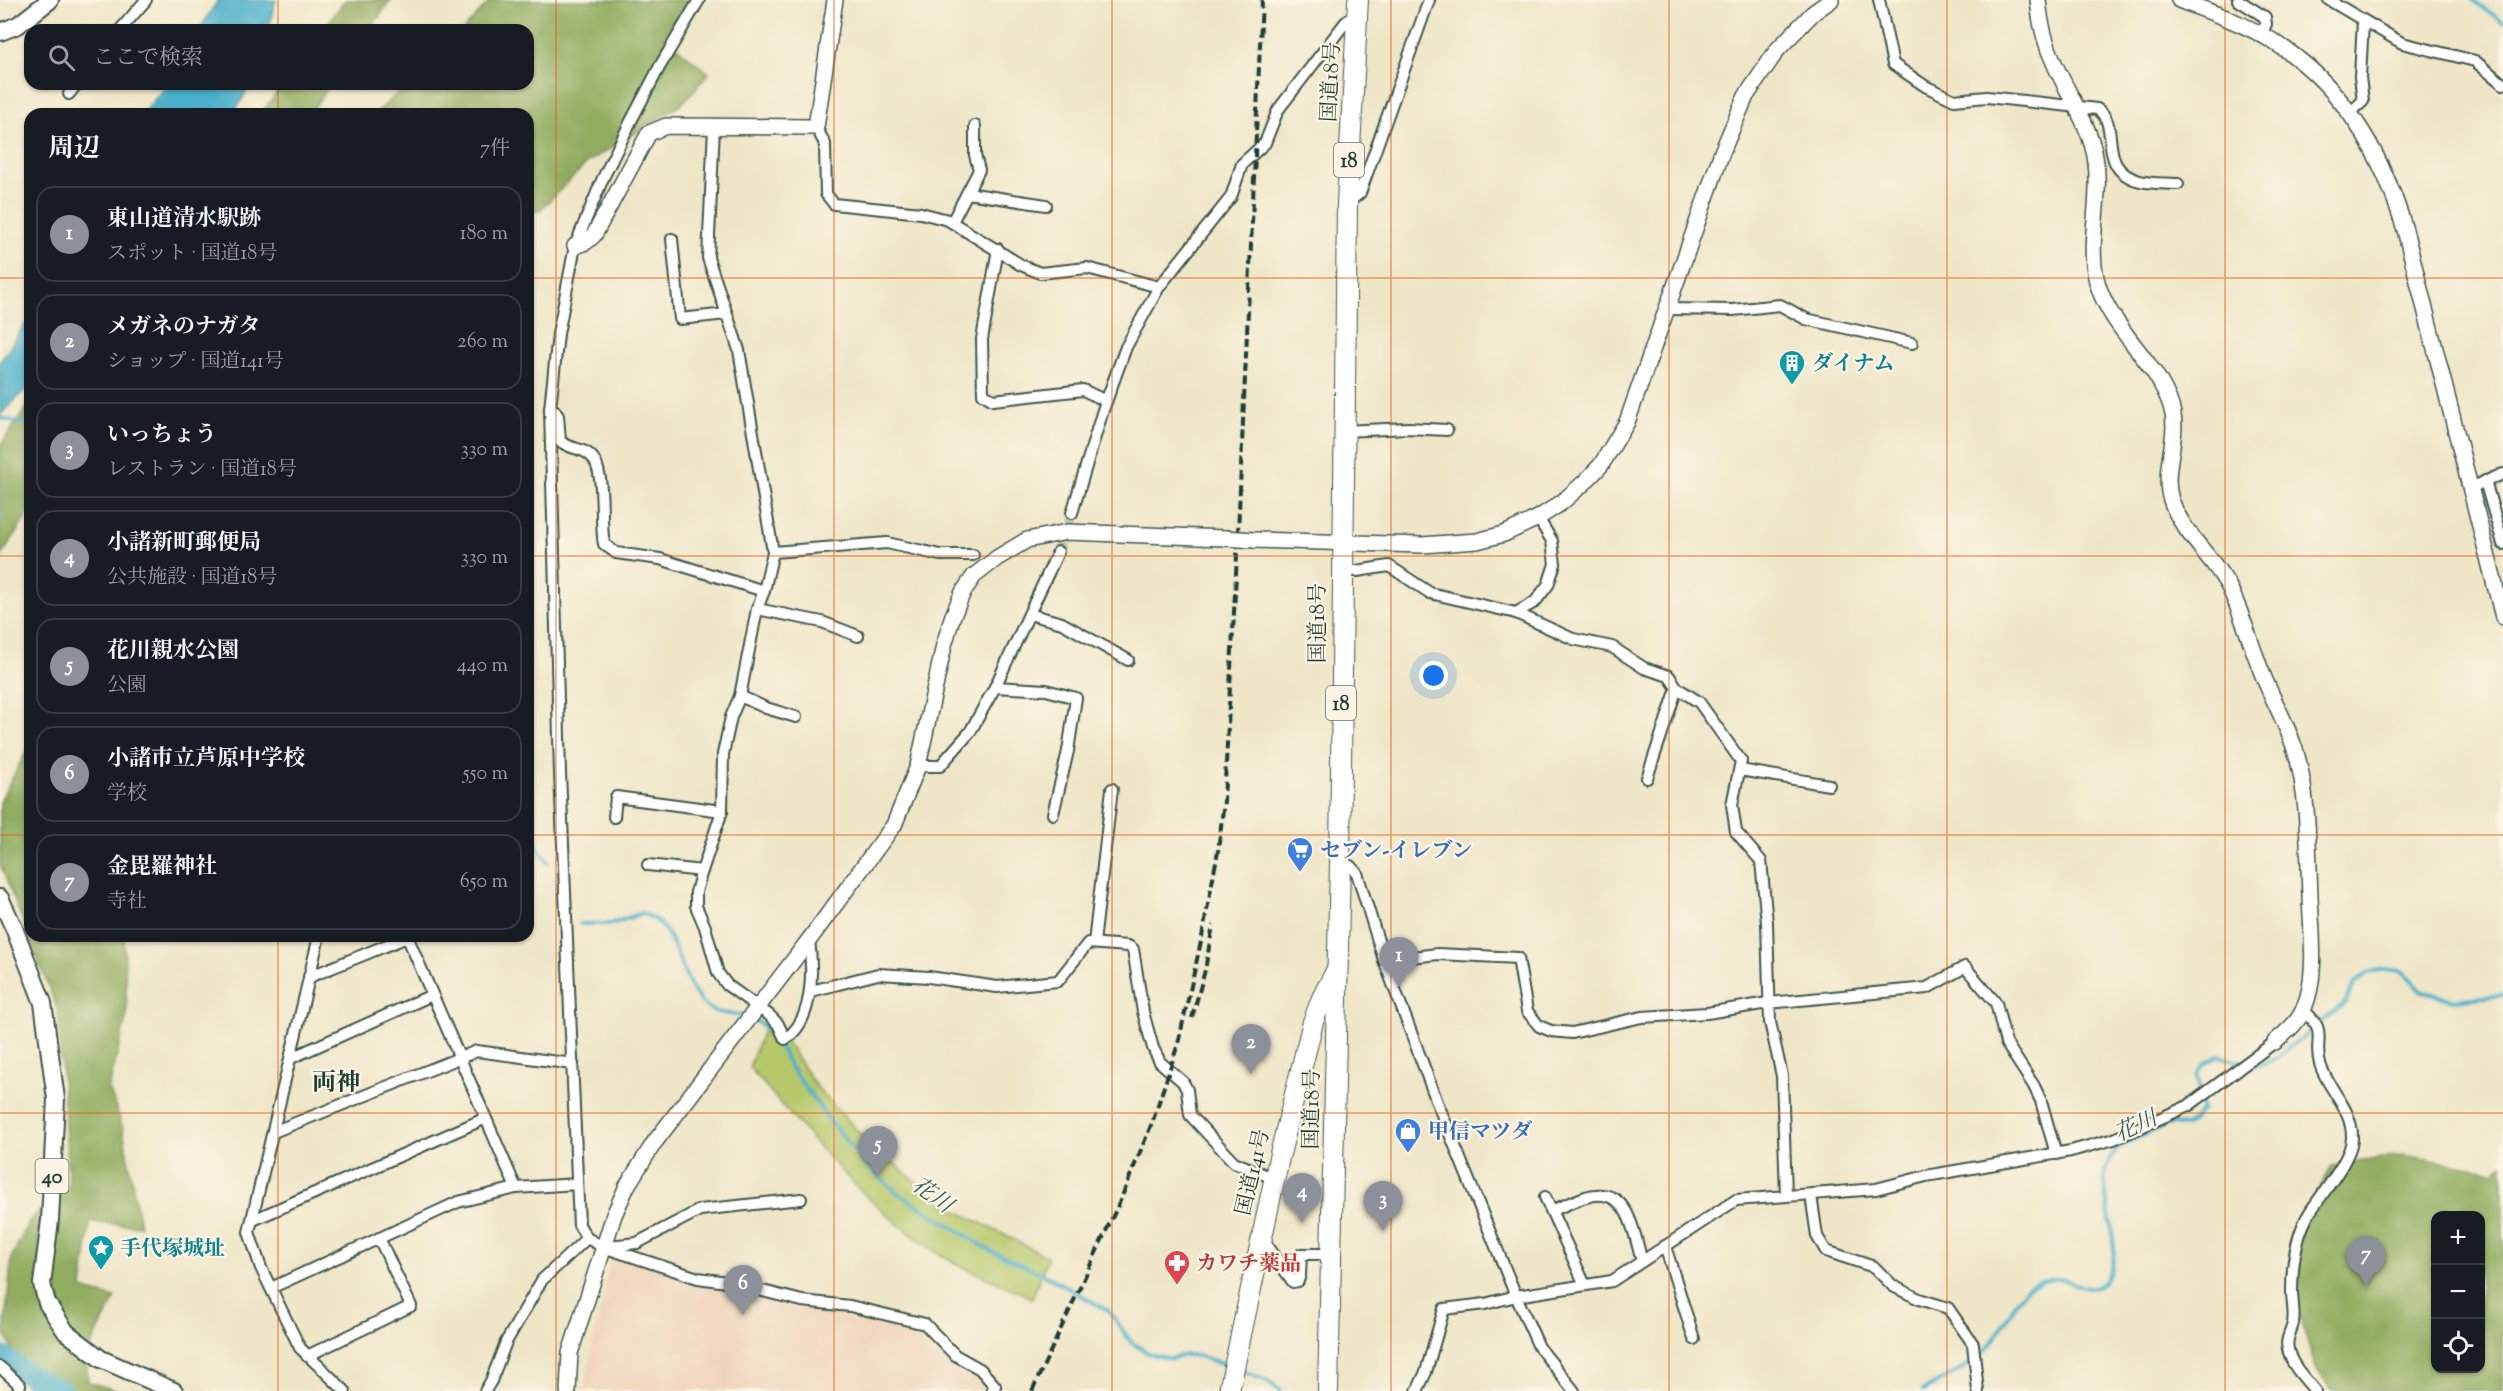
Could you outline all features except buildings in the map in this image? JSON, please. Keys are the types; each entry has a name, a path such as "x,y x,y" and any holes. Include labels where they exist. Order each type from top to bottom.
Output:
{"highway":[{"name":"国道18号","path":"1328,1391 1340,862 1347,203 1358,6"},
{"name":"国道141号","path":"1229,1391 1275,1179 1311,1033 1322,998 1337,968"},
{"path":"1311,1033 1326,1034 1337,1040"}],"main road":[{"path":"0,32 18,25 50,0"},
{"name":"40","path":"0,898 43,1003 56,1099 50,1220 42,1284 47,1303 66,1332 101,1359 174,1391"}],"street":[{"path":"125,24 146,0"},
{"path":"699,0 631,121 603,178 575,246 558,334 549,409 579,1225 587,1238 603,1247 698,1278 727,1282 802,1300 850,1306 926,1324 955,1354 980,1369 995,1386 992,1391"},
{"path":"835,0 816,128 825,144 826,194 834,204 921,213 952,222 1021,265 1040,273 1087,268 1159,287"},
{"path":"1347,203 1360,193 1429,0"},
{"path":"568,1391 570,1353 603,1247 627,1186 648,1151 894,825 918,766 952,618 963,592 974,576 997,558 1027,540 1067,532 1422,545 1477,541 1504,534 1538,518 1561,503 1585,482 1615,445 1627,422 1722,152 1746,96 1778,49 1813,13 1831,0"},
{"path":"1878,0 1893,64 1925,86 1954,100 1987,97 2097,109 2104,116 2112,158 2123,173 2141,181 2178,184"},
{"path":"1417,1391 1426,1372 1444,1309 1485,1304 1515,1296 1612,1281 1736,1200 1876,1189 1926,1176 2056,1154 2114,1139 2188,1106 2275,1042 2304,1011 2310,983 2311,934 2306,809 2297,755 2262,674 2230,589 2213,561 2188,532 2174,507 2168,485 2175,430 2170,402 2159,381 2117,322 2099,290 2092,242 2097,188 2096,163 2091,141 2044,38 2038,0"},
{"path":"2179,0 2223,16 2284,48 2312,70 2351,112 2376,153 2397,202 2503,617"},
{"path":"2238,0 2265,17 2266,24 2261,35"},
{"path":"2329,0 2402,43 2475,61 2503,84"},
{"path":"1072,513 1106,401 1126,347 1159,287 1231,197 1242,164 1265,143 1278,110 1358,6"},
{"path":"2351,112 2363,101 2360,77 2363,21"},
{"path":"69,94 72,90"},
{"path":"575,246 586,242 594,235 649,133 666,126 816,128"},
{"path":"952,222 979,170 975,155 975,126"},
{"path":"714,127 708,258 739,350 773,552 764,591 757,609 740,696 731,717 723,754 722,811 696,892 696,906 705,927 718,973 727,985 755,1010 778,1024 785,1039 795,1033 811,991 809,940"},
{"path":"967,193 1046,205"},
{"path":"672,239 680,319 727,314"},
{"path":"998,249 982,339 983,394 993,400 1083,390 1106,401"},
{"path":"1668,309 1733,309 1780,304 1806,319 1912,342"},
{"path":"549,409 554,410 558,416 560,441 570,449 581,450 591,456 600,475 601,529 604,544 616,553 660,559 764,591"},
{"path":"1343,431 1408,428 1447,430"},
{"path":"2470,488 2503,474"},
{"path":"2485,481 2503,544"},
{"path":"1516,613 1535,602 1548,585 1555,564 1552,541 1538,518"},
{"path":"773,552 887,543 940,555 973,555"},
{"path":"918,766 940,766 970,732 995,687 1058,552"},
{"path":"1342,571 1389,566 1430,593 1516,613 1573,639 1612,647 1644,668 1669,676 1677,688 1699,702 1741,761 1732,805 1736,832 1761,861 1767,923 1768,1003 1782,1077 1786,1195"},
{"path":"757,609 822,622 858,636"},
{"path":"1029,614 1062,623 1128,660"},
{"path":"995,687 1046,690 1076,698 1068,751 1053,813"},
{"path":"1647,778 1677,688"},
{"path":"740,696 766,708 796,717"},
{"path":"1740,770 1829,785"},
{"path":"1094,943 1112,789"},
{"path":"614,817 616,797 722,811"},
{"path":"1340,862 1350,866 1357,873 1383,960 1515,1296 1539,1347 1574,1391"},
{"path":"648,865 702,871"},
{"path":"318,942 249,1232 261,1268 297,1342 307,1356 345,1391"},
{"path":"309,976 394,942"},
{"path":"409,942 484,1119 516,1188"},
{"path":"811,991 878,974 929,977 997,987 1058,981 1088,943 1128,946 1133,949 1143,1012 1153,1048 1160,1062 1183,1082 1187,1090 1190,1115 1234,1162 1275,1179"},
{"path":"1383,960 1438,954 1518,958 1527,1011 1539,1026 1551,1031 1572,1033 1642,1017 1707,1013 1768,1003 1927,988 1965,967 1996,1003 2006,1043 2034,1086 2056,1154"},
{"path":"291,1058 432,995"},
{"path":"2304,1011 2314,1020 2318,1029 2319,1063 2342,1101 2350,1121 2352,1136 2348,1156 2303,1225 2295,1254 2293,1324 2287,1341 2288,1349 2296,1368 2315,1391"},
{"path":"273,1132 477,1051 573,1064"},
{"path":"253,1220 484,1119"},
{"path":"271,1288 458,1202 516,1188 577,1184"},
{"path":"1552,1210 1582,1198 1603,1195 1623,1205 1629,1217 1642,1261"},
{"path":"1811,1195 1817,1236 1826,1251 1874,1267 1893,1286 1918,1299 1948,1308 1973,1344 1978,1391"},
{"path":"1545,1197 1585,1285"},
{"path":"603,1247 637,1243 700,1210 801,1199"},
{"path":"307,1356 411,1306 379,1238"},
{"path":"485,1391 506,1342 542,1280 587,1238"},
{"path":"1262,1238 1293,1282 1298,1281 1300,1275 1301,1254 1332,1254"},
{"path":"1665,1246 1694,1339"},
{"path":"0,1367 20,1385 18,1391"}],"shaded area":[{"path":"603,1247 727,1282 925,1324 995,1386 992,1391 583,1391 610,1258"}],"green space":[{"path":"345,0 391,0 373,24 327,24"},
{"path":"491,0 688,0 664,37 709,73 682,104 588,162 539,211 534,211 534,108 381,108 402,90 534,90 534,24 469,24"},
{"path":"279,90 326,90 314,108 265,108"},
{"path":"24,412 24,520 0,558 0,446"},
{"path":"24,756 24,925 0,864 0,802"},
{"path":"31,942 124,942 127,1015 109,1088 122,1125 140,1226 90,1222 82,1289 115,1298 86,1356 88,1382 119,1391 28,1391 4,1331 12,1256 32,1217 69,1187 58,1011"},
{"path":"769,1015 815,1085 867,1141 943,1204 1048,1257 1032,1298 941,1255 887,1215 839,1168 749,1067"},
{"path":"2403,1155 2494,1171 2503,1164 2503,1391 2331,1391 2316,1368 2295,1304 2294,1241 2331,1166"}],"water":[{"path":"218,0 276,0 270,24 203,24"},
{"path":"163,90 247,90 237,108 147,108"},
{"path":"23,327 24,391 0,415 0,362"}],"waterway":[{"path":"2473,0 2503,22"},
{"name":"花川","path":"0,418 24,424"},
{"path":"0,511 0,519"},
{"name":"花川","path":"534,841 548,863"},
{"name":"花川","path":"580,924 611,924 642,913 652,918 658,922 673,943 689,982 704,1004 714,1011 746,1017"},
{"name":"花川","path":"1923,1391 1967,1365 1983,1352 1994,1340 2027,1288 2055,1279 2092,1288 2104,1282 2113,1259 2111,1226 2105,1192 2108,1163 2116,1151 2133,1140 2164,1126 2172,1124 2186,1126 2193,1121 2202,1109 2197,1075 2204,1064 2219,1056 2254,1066 2265,1064 2345,1003 2355,983 2367,973 2384,969 2402,971 2424,992 2454,1000 2503,995"},
{"name":"花川","path":"753,1020 760,1023 775,1037 789,1065 829,1120 869,1168 899,1194 991,1251 1043,1274 1109,1311 1131,1342 1148,1353 1170,1359 1185,1355 1199,1356 1229,1366"},
{"path":"0,1355 34,1378 63,1391"},
{"name":"花川","path":"1239,1370 1265,1380 1281,1391"}],"tunnel":[{"path":"1058,552 1072,513"}],"railway":[{"path":"1032,1391 1120,1201 1152,1123 1178,1044 1218,851 1224,801 1237,555 1262,0"},
{"path":"1192,1018 1205,970 1213,925"}],"place":[{"name":"ダイナム","path":"1792,386"},
{"name":"セブン-イレブン","path":"1300,873"},
{"name":"東山道清水駅跡","path":"1399,987"},
{"name":"メガネのナガタ","path":"1251,1074"},
{"name":"甲信マツダ","path":"1408,1154"},
{"name":"花川親水公園","path":"878,1176"},
{"name":"小諸新町郵便局","path":"1302,1223"},
{"name":"いっちょう","path":"1383,1231"},
{"name":"手代塚城址","path":"101,1271"},
{"name":"カワチ薬品","path":"1177,1286"},
{"name":"金毘羅神社","path":"2366,1286"},
{"name":"小諸市立芦原中学校","path":"743,1315"}],"district":[{"name":"両神","path":"336,1082"}]}
